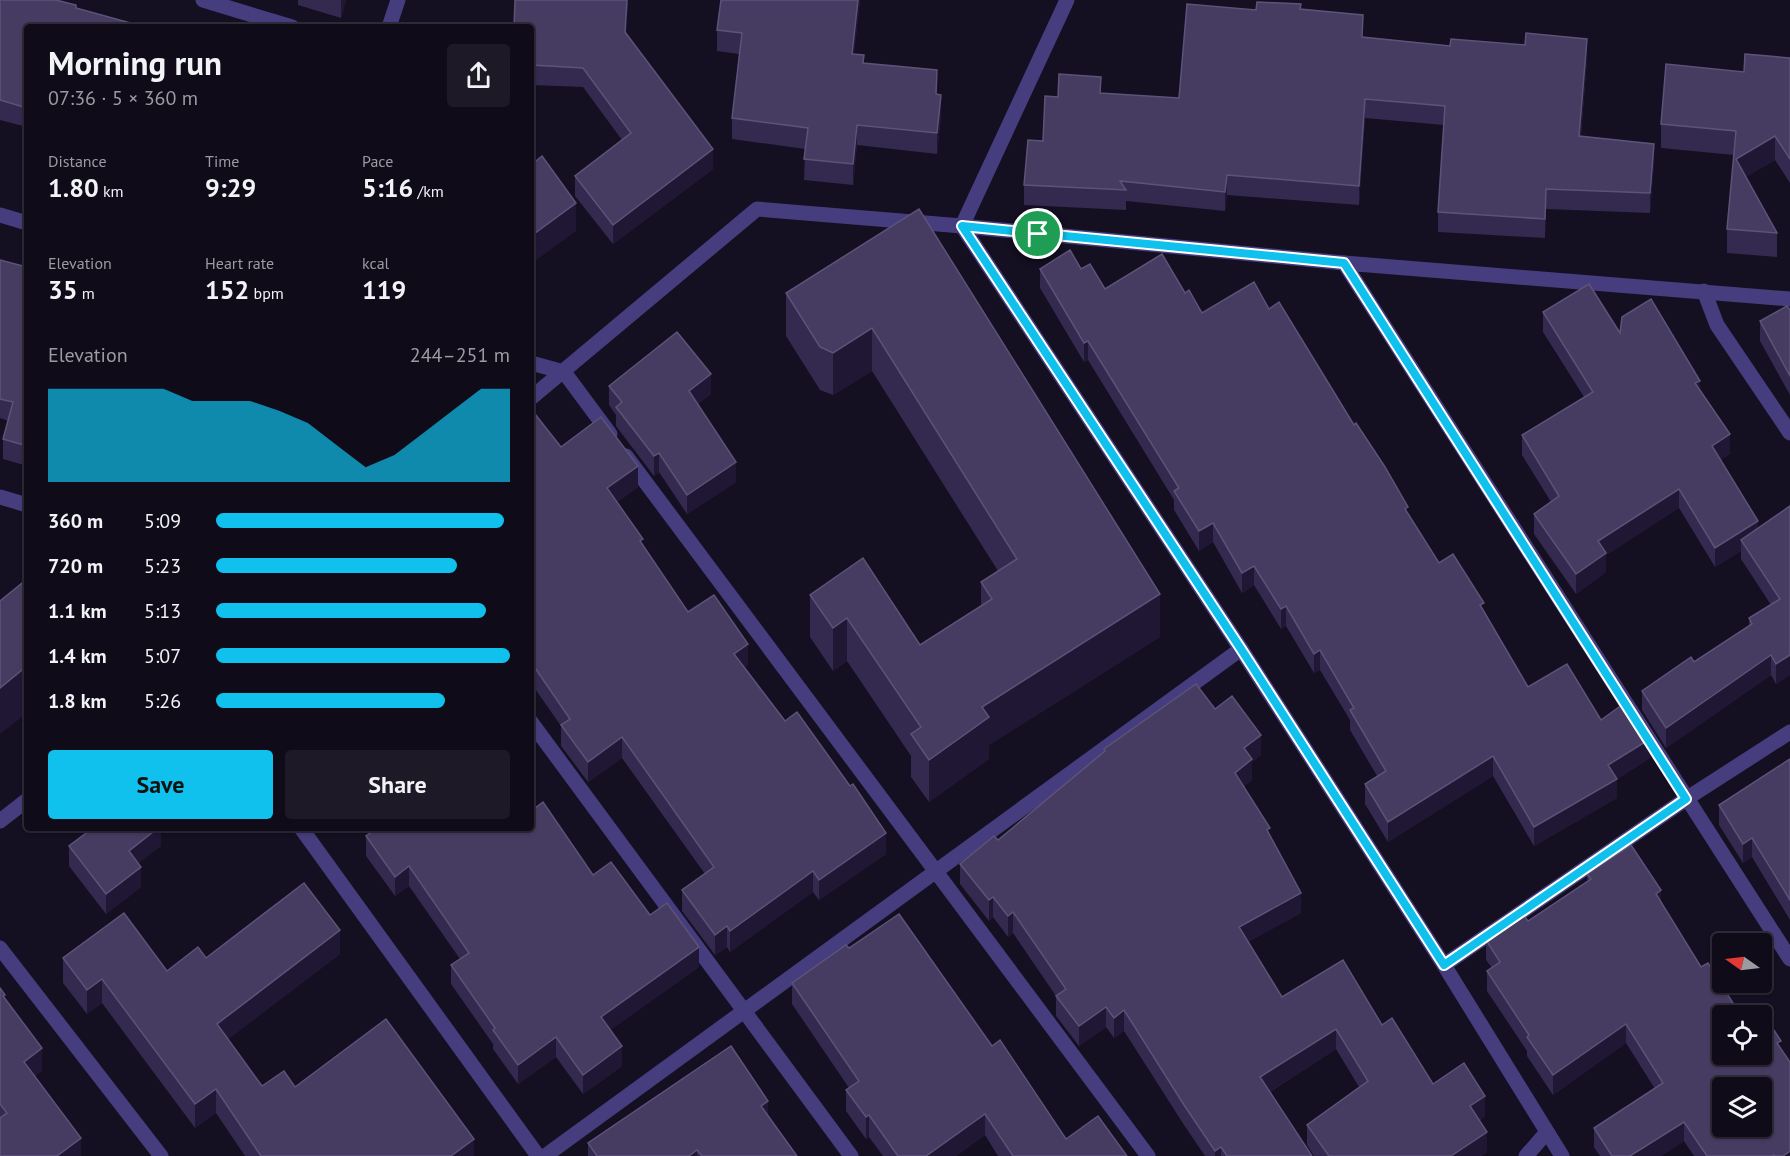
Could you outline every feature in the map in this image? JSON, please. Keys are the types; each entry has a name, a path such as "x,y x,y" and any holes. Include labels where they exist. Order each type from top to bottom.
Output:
{"street":[{"path":"203,0 282,24"},
{"path":"390,24 398,0"},
{"path":"962,226 1067,0"},
{"path":"534,396 757,209 962,226 1344,263 1790,299"},
{"path":"0,215 24,222"},
{"path":"962,226 1241,649 1444,965 1562,1156"},
{"path":"1344,263 1790,959"},
{"path":"1704,291 1717,325 1790,434"},
{"path":"534,364 564,372 1148,1156"},
{"path":"0,497 24,504"},
{"path":"545,1156 1241,649"},
{"path":"534,726 851,1156"},
{"path":"1444,965 1686,799 1790,732"},
{"path":"0,821 24,802"},
{"path":"304,831 538,1156"},
{"path":"0,948 161,1156"},
{"path":"1526,1156 1547,1132"}],"building":[{"path":"0,0 56,0 134,24 24,24 24,107 0,100"},
{"path":"515,0 627,0 625,32 713,149 613,225 575,176 631,133 583,68 534,65 534,24 514,24"},
{"path":"721,0 858,0 852,54 864,55 863,63 937,70 936,94 941,95 937,133 857,125 853,164 804,159 808,128 732,118 742,33 717,30"},
{"path":"1257,2 1301,4 1300,9 1363,15 1362,37 1450,46 1451,39 1525,45 1526,33 1587,39 1579,136 1654,144 1650,193 1546,189 1545,219 1438,212 1445,106 1365,99 1359,186 1227,175 1225,192 1120,181 1126,190 1024,185 1028,140 1043,141 1045,96 1058,97 1059,74 1101,77 1100,93 1179,98 1187,4 1256,10"},
{"path":"1745,54 1790,58 1790,159 1775,136 1736,159 1777,233 1727,229 1736,131 1661,124 1666,64 1744,72"},
{"path":"542,156 576,203 534,234 534,163"},
{"path":"919,209 1160,594 982,707 989,717 929,760 911,734 921,727 847,618 833,628 810,595 863,558 920,645 992,599 981,582 1017,559 872,328 833,353 820,347 786,293"},
{"path":"1070,250 1081,269 1090,264 1105,289 1162,254 1185,293 1189,290 1202,313 1254,282 1269,309 1279,302 1354,425 1356,423 1385,467 1408,507 1405,509 1439,563 1453,554 1484,603 1480,605 1528,687 1567,664 1601,720 1626,702 1650,739 1608,765 1617,779 1534,827 1493,756 1388,822 1365,784 1386,771 1350,710 1354,708 1320,650 1314,654 1286,606 1281,609 1254,566 1242,573 1213,523 1199,531 1174,491 1179,488 1088,341 1084,343 1040,269"},
{"path":"0,260 24,266 24,445 3,439 13,402 0,399"},
{"path":"1589,284 1620,333 1622,317 1651,299 1700,381 1695,383 1730,434 1712,446 1758,521 1715,548 1679,489 1598,541 1606,553 1576,574 1534,514 1559,496 1522,435 1593,392 1543,312"},
{"path":"1787,306 1790,310 1790,376 1760,321"},
{"path":"677,332 711,374 689,391 736,462 687,495 659,453 654,456 616,407 622,402 609,386"},
{"path":"534,415 561,447 601,417 638,466 607,488 643,539 640,541 688,612 714,595 748,644 734,654 785,721 797,712 850,786 853,784 886,833 819,880 813,871 730,931 727,926 715,935 682,890 714,867 622,737 588,762 561,725 570,719 534,666"},
{"path":"1790,506 1790,655 1776,664 1771,655 1666,728 1642,691 1691,657 1694,662 1752,624 1749,618 1780,599 1741,540"},
{"path":"24,581 24,668 0,688 0,601"},
{"path":"1196,684 1215,709 1232,696 1261,735 1244,748 1252,759 1235,773 1270,828 1267,830 1301,893 1239,927 1282,997 1343,960 1382,1025 1392,1018 1433,1084 1464,1063 1485,1096 1470,1106 1487,1132 1451,1156 1329,1156 1307,1125 1368,1081 1336,1029 1260,1077 1312,1156 1227,1156 1221,1147 1215,1151 1124,1010 1114,1018 1106,1007 1079,1026 1056,996 1066,989 1013,912 1008,916 993,897 989,900 960,864 994,836 998,840 1105,751 1104,749"},
{"path":"1790,759 1790,900 1752,838 1743,844 1719,805"},
{"path":"543,802 593,875 611,862 650,915 667,903 699,947 601,1017 622,1046 583,1075 556,1037 518,1065 451,965 469,953 409,866 395,877 366,836 373,831 534,831 534,806"},
{"path":"89,831 154,831 129,851 141,867 106,894 69,846"},
{"path":"1631,845 1661,890 1656,894 1701,967 1708,963 1712,969 1712,993 1727,993 1734,1005 1712,1005 1712,1065 1772,1065 1772,1027 1781,1041 1777,1043 1790,1062 1790,1151 1783,1156 1707,1156 1684,1122 1630,1156 1612,1156 1594,1128 1663,1083 1626,1024 1553,1075 1487,971 1500,962 1486,940 1524,916 1528,921 1591,879 1587,874"},
{"path":"304,883 340,930 217,1024 262,1086 284,1071 295,1087 386,1019 474,1139 451,1156 261,1156 216,1089 195,1104 102,979 87,990 63,958 124,913 167,971 198,947 206,958"},
{"path":"899,914 992,1046 1000,1040 1066,1139 1098,1116 1127,1156 1013,1156 985,1114 926,1156 898,1156 869,1115 866,1117 846,1090 859,1081 792,983 846,945 849,948"},
{"path":"0,988 5,995 3,996 42,1048 24,1062 81,1138 57,1156 0,1156 0,1118 7,1113 0,1104"},
{"path":"731,1046 768,1101 761,1106 797,1156 702,1156 697,1150 689,1156 597,1156 588,1143"}],"route":[{"path":"962,226 1038,234 1344,263 1686,799 1444,965 1241,649 962,226"}]}
